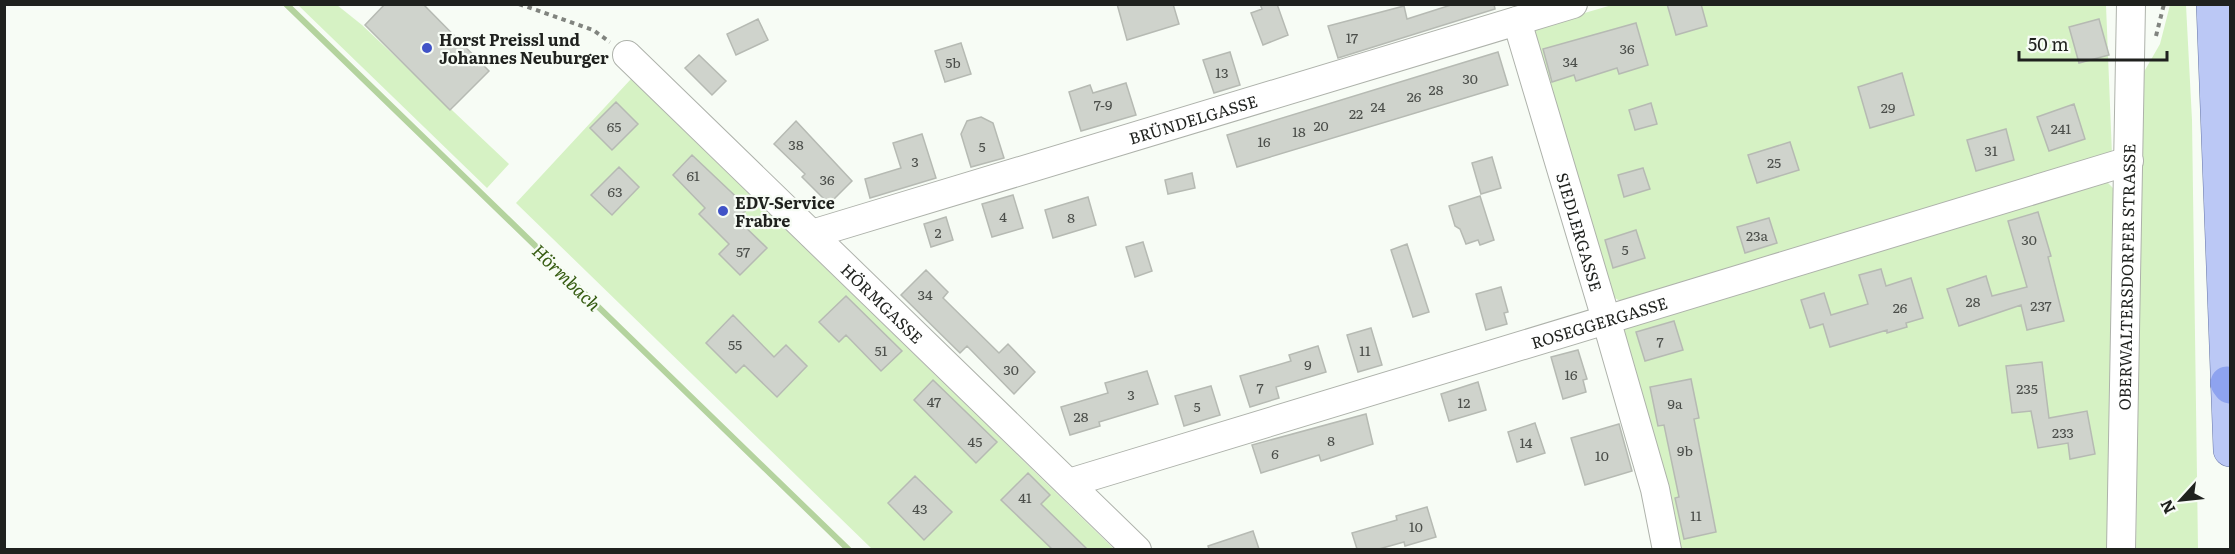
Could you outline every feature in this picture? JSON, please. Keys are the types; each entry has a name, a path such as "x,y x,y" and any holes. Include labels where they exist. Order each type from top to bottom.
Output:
{"main road":[{"path":"2213,4 2230,450"}],"street":[{"name":"BRÜNDELGASSE","path":"812,234 1573,4"},
{"name":"OBERWALTERSDORFER STRASSE","path":"2121,549 2132,4"},
{"name":"SIEDLERGASSE","path":"1517,21 1655,489 1666,549"},
{"name":"HÖRMGASSE","path":"627,56 1137,549"},
{"name":"ROSEGGERGASSE","path":"1069,483 2128,161"}],"path":[{"path":"519,4 593,30 627,56"}],"green space":[{"path":"298,5 337,5 362,25 509,164 487,188"},
{"path":"1612,5 2106,5 2112,155 1622,302 1604,292 1533,28"},
{"path":"2170,5 2186,5 2192,120 2198,549 2136,550 2141,77 2160,44"},
{"path":"631,79 1114,549 872,549 516,203"},
{"path":"2106,181 2114,189 2108,549 1675,549 1621,330"}],"building":[{"name":"Horst Preissl und Johannes Neuburger","path":"385,4 423,4 489,71 450,110 365,25"},
{"path":"1117,4 1173,4 1179,24 1127,40"},
{"path":"1260,4 1277,4 1288,35 1263,45 1251,13 1262,9"},
{"path":"1454,4 1494,4 1495,9 1338,58 1328,26 1404,6 1407,19"},
{"path":"1667,4 1701,4 1707,26 1676,35"},
{"path":"758,19 768,40 736,55 727,34"},
{"path":"2099,19 2109,55 2079,63 2069,27"},
{"path":"1636,23 1648,65 1619,74 1617,68 1576,81 1574,75 1552,82 1543,49"},
{"path":"961,43 971,74 945,82 935,51"},
{"path":"1230,52 1240,85 1214,93 1203,60"},
{"path":"1498,52 1508,85 1237,167 1227,135"},
{"path":"699,55 726,81 712,95 685,68"},
{"path":"1902,73 1914,115 1870,128 1858,87"},
{"path":"1126,83 1136,115 1081,131 1069,92 1090,85 1093,93"},
{"path":"616,102 638,124 612,150 590,128"},
{"path":"1651,103 1657,124 1635,130 1629,110"},
{"path":"2074,104 2085,139 2049,151 2037,117"},
{"path":"981,117 993,123 1004,158 971,167 961,134 967,121"},
{"path":"796,121 852,181 829,204 802,177 805,174 774,144"},
{"path":"2006,129 2014,160 1976,171 1967,140"},
{"path":"922,134 936,178 870,198 865,179 901,168 893,143"},
{"path":"1790,142 1799,170 1757,183 1748,155"},
{"path":"692,155 748,208 737,219 767,248 740,275 719,254 729,244 699,214 705,208 673,175"},
{"path":"1492,157 1501,188 1481,194 1472,163"},
{"path":"619,167 639,187 612,215 591,195"},
{"path":"1643,168 1650,189 1624,197 1618,175"},
{"path":"1192,173 1195,188 1168,194 1165,180"},
{"path":"1013,195 1023,228 992,237 982,204"},
{"path":"1480,196 1494,240 1480,245 1478,240 1466,244 1460,229 1455,226 1449,206"},
{"path":"1088,197 1096,225 1053,238 1045,210"},
{"path":"2038,212 2051,256 2048,257 2064,321 2027,330 2021,305 1959,326 1947,289 1986,276 1992,296 2027,287 2008,221"},
{"path":"946,217 953,240 931,247 924,224"},
{"path":"1769,218 1777,243 1745,253 1737,227"},
{"path":"1636,230 1645,258 1613,268 1605,240"},
{"path":"1143,242 1152,271 1135,277 1126,247"},
{"path":"1407,244 1429,312 1413,317 1391,250"},
{"path":"1881,269 1886,286 1911,278 1923,318 1906,323 1907,327 1887,333 1887,330 1830,347 1823,324 1810,328 1801,300 1824,293 1831,315 1868,304 1859,275"},
{"path":"926,270 948,292 943,298 999,353 1008,344 1035,372 1014,394 967,346 960,353 901,295"},
{"path":"1501,287 1508,312 1504,313 1507,324 1486,330 1476,294"},
{"path":"846,296 902,351 881,371 846,335 839,342 819,322"},
{"path":"733,315 774,357 786,345 807,366 777,397 744,365 736,373 706,343"},
{"path":"1674,321 1683,350 1645,361 1636,332"},
{"path":"1371,328 1382,365 1358,372 1347,335"},
{"path":"1318,346 1326,372 1276,387 1279,398 1250,407 1240,376 1291,361 1289,355"},
{"path":"1578,350 1587,379 1583,380 1586,392 1563,399 1551,357"},
{"path":"2042,362 2049,418 2087,411 2095,454 2070,459 2068,443 2038,448 2031,411 2012,413 2006,366"},
{"path":"1147,371 1158,404 1099,422 1100,426 1070,435 1061,407 1108,393 1105,383"},
{"path":"1691,379 1699,418 1694,419 1716,532 1684,539 1675,498 1679,497 1664,425 1658,426 1650,387"},
{"path":"933,380 997,442 976,463 914,400"},
{"path":"1478,382 1486,410 1449,421 1441,394"},
{"path":"1211,386 1220,415 1184,426 1175,396"},
{"path":"1366,414 1373,444 1321,461 1319,455 1261,473 1252,445"},
{"path":"1535,423 1545,453 1517,462 1508,432"},
{"path":"1619,424 1632,471 1585,485 1571,438"},
{"path":"1028,473 1050,495 1041,504 1087,549 1052,549 1001,500"},
{"path":"915,476 952,512 924,540 888,503"},
{"path":"1427,507 1436,537 1405,546 1404,542 1379,549 1357,549 1352,533 1397,520 1396,516"},
{"path":"1253,531 1259,549 1209,549 1208,546"}],"waterway":[{"name":"Hörmbach","path":"286,4 849,550"}],"place":[{"name":"Horst Preissl und Johannes Neuburger","path":"427,48"},
{"name":"EDV-Service Frabre","path":"723,211"}]}
